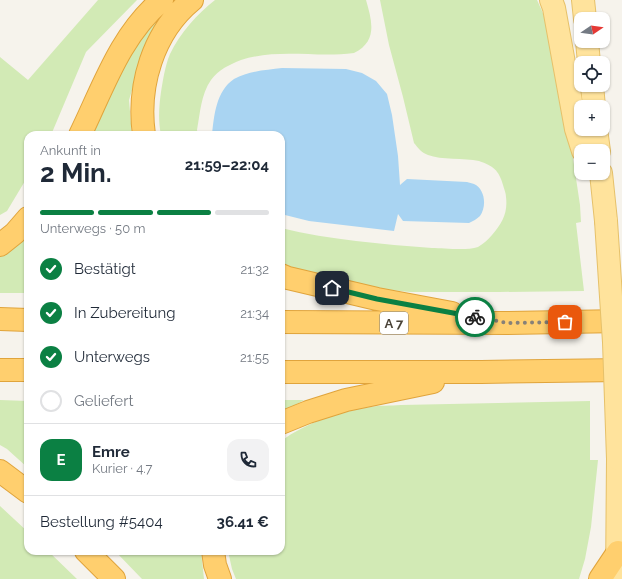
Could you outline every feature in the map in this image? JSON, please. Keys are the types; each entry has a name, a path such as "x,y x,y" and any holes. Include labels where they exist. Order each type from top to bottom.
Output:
{"highway":[{"path":"82,131 106,78 123,46 136,26 162,0"},
{"path":"143,131 143,96 148,71 158,42 171,21 192,0"},
{"path":"0,245 15,233 24,223"},
{"path":"285,277 377,299 508,323"},
{"path":"0,319 24,320"},
{"name":"A 7","path":"285,322 508,323 622,321"},
{"path":"0,370 24,370"},
{"path":"285,372 622,370"},
{"path":"285,421 308,412 346,400 481,372"},
{"path":"0,471 24,489"},
{"path":"600,579 618,552"},
{"path":"90,555 114,579"},
{"path":"214,555 215,565 220,579"}],"main road":[{"path":"551,0 554,8 576,129 581,144"},
{"path":"583,0 584,12"},
{"path":"593,180 606,219"},
{"path":"602,180 606,219 614,342 618,459 617,579"}],"green space":[{"path":"98,0 137,0 86,52 53,131 24,131 24,183 7,211 0,215 0,57 28,80"},
{"path":"215,0 366,0 370,15 371,30 367,43 354,53 255,56 232,64 217,73 205,91 201,104 197,131 160,131 160,97 164,73 170,54 190,24"},
{"path":"380,0 537,0 550,31 568,125 574,165 574,180 576,180 580,205 581,222 576,223 584,291 410,292 369,288 295,270 285,265 285,229 337,239 455,249 478,247 496,231 504,218 506,208 506,194 500,176 495,169 479,161 439,158 422,152 414,143 389,45"},
{"path":"164,12 145,48 129,100 132,131 94,131 118,77 139,41"},
{"path":"24,237 24,293 0,293 0,254"},
{"path":"0,400 24,401 24,464 7,449 0,445"},
{"path":"285,400 304,400 285,411"},
{"path":"590,401 590,460 598,460 591,527 585,559 579,579 236,579 229,555 285,555 285,438 312,423 335,415 358,409 401,405"},
{"path":"0,506 24,528 24,555 52,555 77,579 0,579"},
{"path":"119,555 201,555 204,579 142,579"}],"water":[{"path":"282,68 346,69 362,73 376,81 387,94 392,115 398,156 400,185 407,179 467,182 473,184 478,186 484,198 484,207 480,216 469,223 403,221 398,214 394,231 309,221 285,215 285,131 213,131 217,104 223,90 228,84 239,76 257,71"}],"way so far":[{"path":"475,317 508,323 565,322"}],"route":[{"path":"332,288 377,299 475,317"}]}
